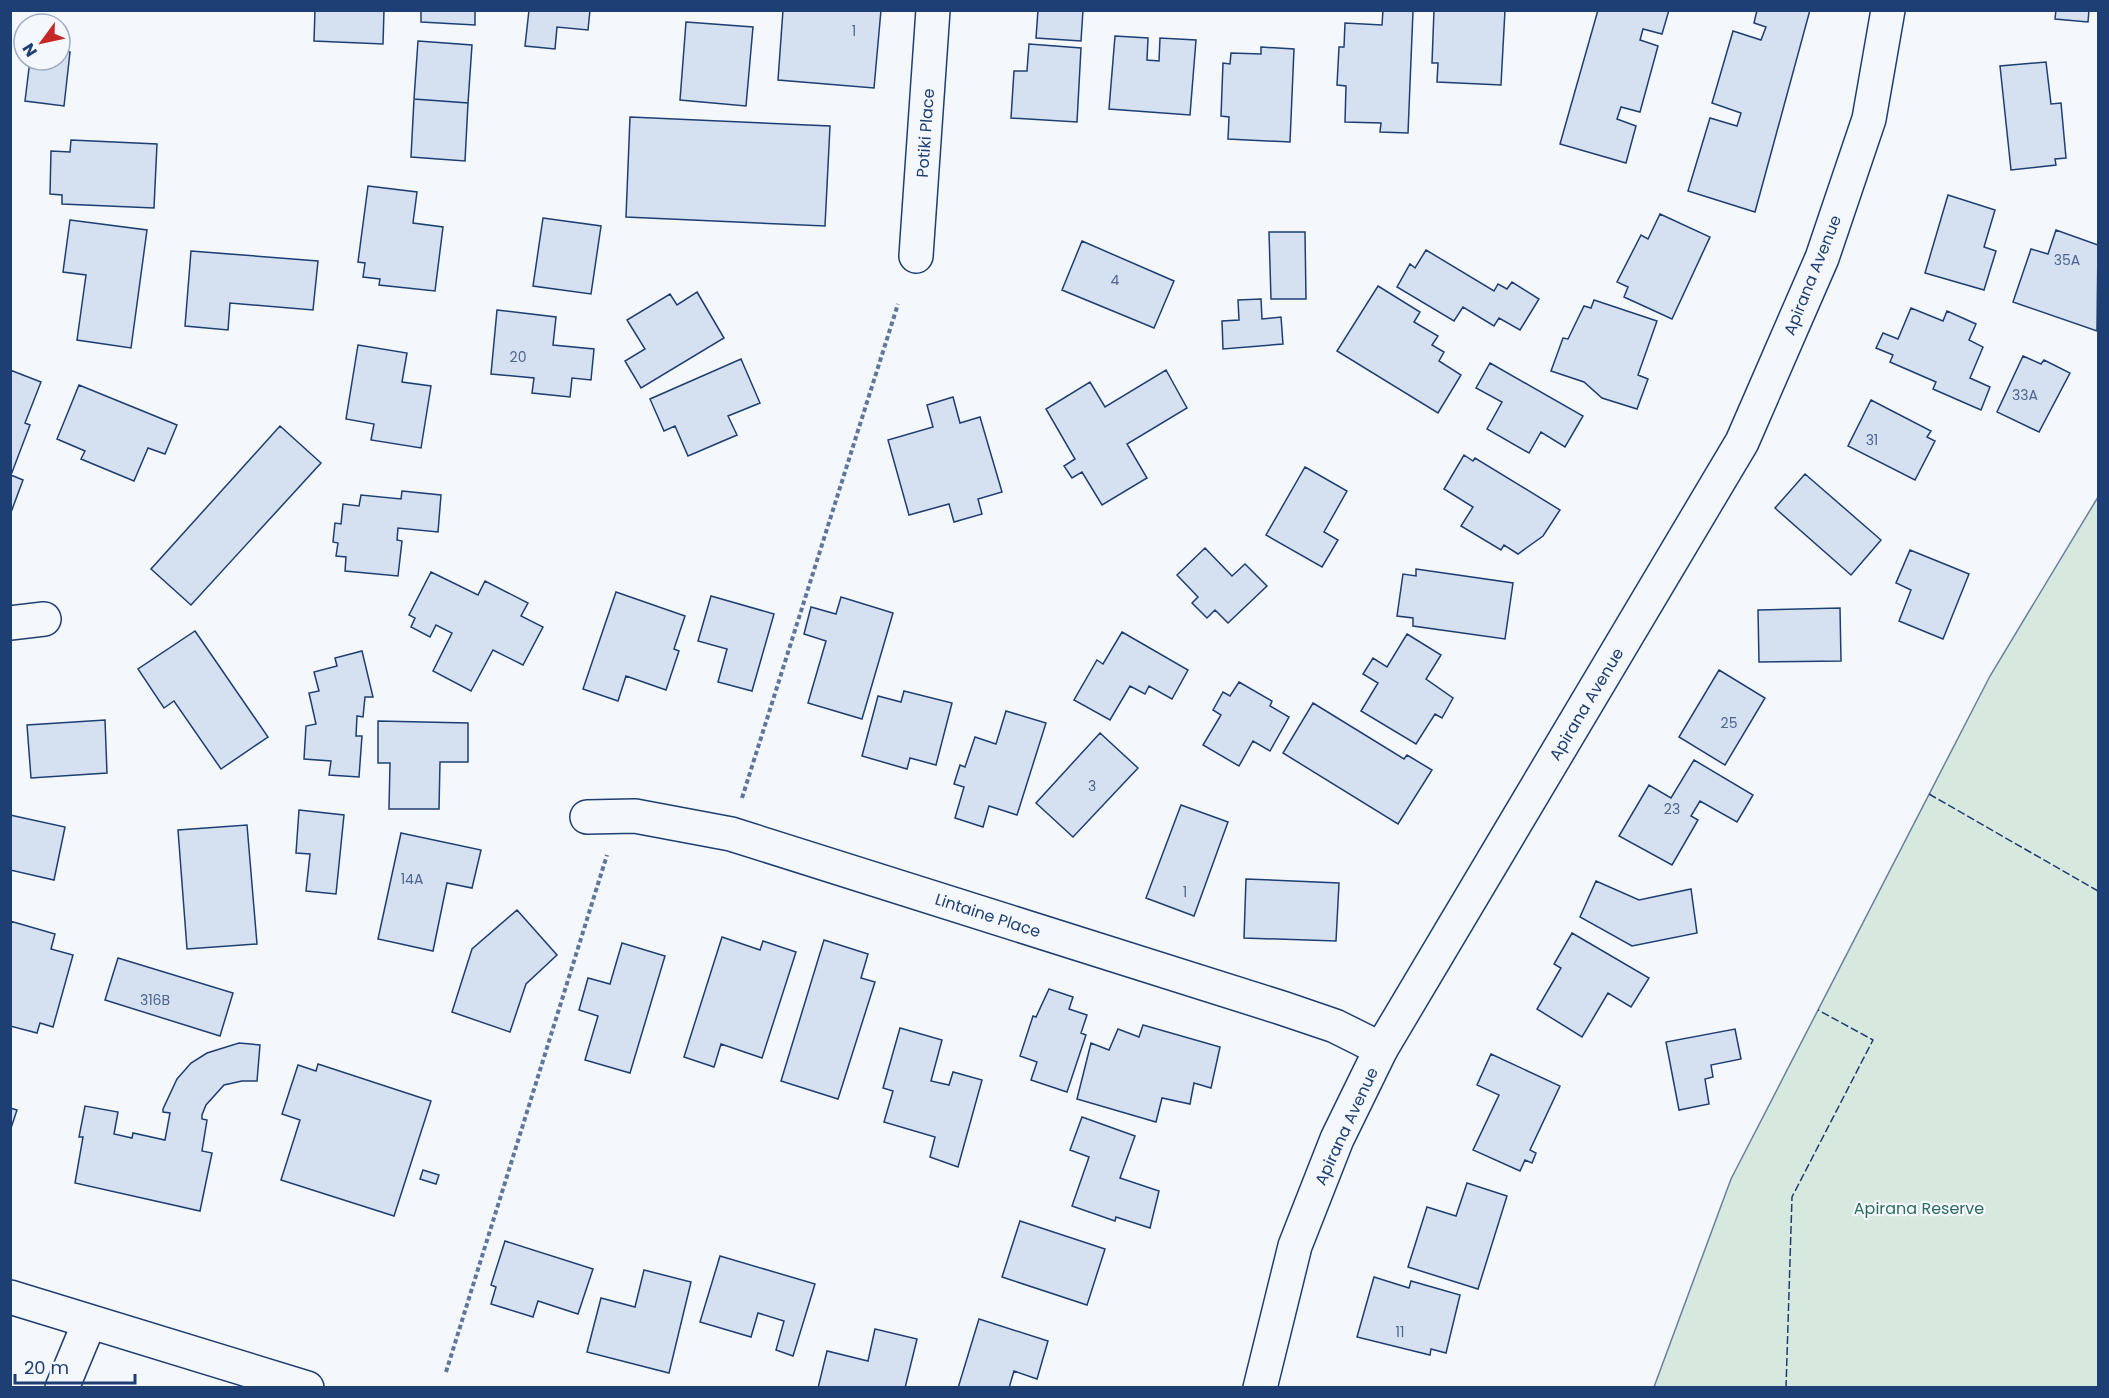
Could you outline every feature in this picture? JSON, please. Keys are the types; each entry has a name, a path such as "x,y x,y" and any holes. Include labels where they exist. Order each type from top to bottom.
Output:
{"main road":[{"name":"Potiki Place","path":"916,256 933,10"},
{"name":"Apirana Avenue","path":"1260,1388 1295,1246 1337,1139 1382,1049 1742,442 1822,258 1869,118 1888,10"},
{"path":"10,623 45,619"},
{"name":"Lintaine Place","path":"587,817 635,816 731,834 1282,1008 1335,1026 1382,1049"},
{"path":"10,1297 307,1388"},
{"path":"62,1388 89,1323"}],"path":[{"path":"741,801 898,304"},
{"path":"446,1372 607,855"}],"green space":[{"name":"Apirana Reserve","path":"2098,497 2098,1387 1654,1387 1731,1179 1990,676"}],"building":[{"path":"315,10 384,10 383,44 314,41"},
{"path":"421,10 475,10 475,25 421,22"},
{"path":"529,10 590,10 588,30 557,27 555,49 525,46"},
{"path":"783,10 881,10 874,88 778,80"},
{"path":"1038,10 1083,10 1081,41 1036,38"},
{"path":"1383,10 1413,11 1408,133 1380,132 1381,123 1345,122 1346,86 1337,85 1339,47 1344,47 1345,23 1382,25"},
{"path":"1434,10 1505,10 1501,85 1437,82 1438,63 1432,63"},
{"path":"1598,10 1669,10 1662,34 1643,29 1640,40 1658,46 1640,112 1621,107 1617,119 1636,126 1626,163 1560,144"},
{"path":"1757,10 1810,10 1755,212 1688,191 1710,118 1737,126 1741,113 1712,103 1733,31 1761,40 1766,27 1754,23"},
{"path":"2056,10 2089,10 2088,22 2055,19"},
{"path":"686,22 753,27 746,106 680,100"},
{"path":"1115,36 1148,38 1147,60 1159,61 1160,38 1196,40 1190,115 1109,109"},
{"path":"418,41 472,45 468,103 414,99"},
{"path":"1029,44 1081,48 1077,122 1011,118 1014,71 1027,71"},
{"path":"1261,47 1294,49 1290,142 1228,139 1229,117 1221,116 1223,63 1230,64 1231,53 1261,54"},
{"path":"2046,62 2051,104 2061,103 2066,158 2055,159 2056,165 2011,170 2000,66"},
{"path":"29,72 68,72 64,106 25,101"},
{"path":"414,99 468,103 465,161 411,157"},
{"path":"630,117 830,126 825,226 626,217"},
{"path":"71,140 157,144 154,208 62,204 62,195 50,194 51,151 70,152"},
{"path":"368,186 417,192 413,223 443,227 435,291 379,285 380,279 363,277 365,263 358,262"},
{"path":"1948,195 1995,210 1984,247 1996,251 1984,290 1925,273"},
{"path":"1660,214 1710,237 1672,319 1624,297 1628,287 1617,282 1641,235 1648,239"},
{"path":"543,218 601,226 591,294 533,286"},
{"path":"70,220 147,230 131,348 77,340 86,275 63,272"},
{"path":"2056,230 2098,245 2097,331 2013,302 2031,249 2048,254"},
{"path":"1269,232 1305,232 1306,299 1271,299"},
{"path":"1082,241 1174,281 1154,328 1062,290"},
{"path":"1426,250 1494,291 1498,284 1507,289 1512,282 1539,299 1520,330 1499,318 1494,326 1463,307 1454,321 1397,287 1410,264 1415,268"},
{"path":"191,251 318,261 313,310 230,303 228,330 185,326"},
{"path":"1378,286 1420,312 1414,322 1438,336 1432,345 1444,352 1439,361 1461,375 1438,413 1337,351"},
{"path":"697,292 724,338 641,388 625,361 645,349 627,320 670,294 677,305"},
{"path":"1261,299 1262,319 1281,317 1283,344 1223,349 1222,321 1239,320 1238,300"},
{"path":"1594,300 1657,321 1638,375 1648,379 1637,409 1602,398 1584,382 1551,371 1563,338 1568,339 1584,306 1591,308"},
{"path":"1911,308 1943,321 1947,311 1976,324 1969,340 1983,347 1970,378 1990,387 1981,410 1933,389 1936,382 1890,362 1893,355 1876,348 1883,333 1898,339"},
{"path":"497,310 556,317 553,345 594,349 591,380 572,378 570,397 532,393 534,378 491,374"},
{"path":"358,345 407,353 402,382 431,386 421,448 371,440 374,424 346,419"},
{"path":"2023,356 2041,364 2044,360 2070,373 2039,432 1997,412"},
{"path":"741,359 760,403 728,416 737,435 688,456 675,426 664,431 650,399"},
{"path":"1490,363 1583,416 1565,447 1541,432 1529,453 1487,429 1502,402 1476,388"},
{"path":"10,370 41,382 25,423 30,425 11,475 23,480 10,515"},
{"path":"1166,370 1187,408 1127,444 1147,478 1102,505 1082,472 1072,478 1064,466 1075,459 1046,409 1090,382 1105,407"},
{"path":"79,385 177,425 165,454 148,448 134,481 81,459 85,451 57,439"},
{"path":"953,397 960,423 980,417 1002,492 978,499 982,514 954,522 949,504 909,515 888,440 933,427 927,405"},
{"path":"1871,400 1931,431 1927,437 1935,441 1915,480 1848,446"},
{"path":"280,426 321,463 191,605 151,569"},
{"path":"1464,455 1473,461 1475,458 1560,510 1543,536 1518,554 1504,545 1501,550 1461,526 1473,507 1444,489"},
{"path":"1305,467 1347,491 1324,532 1338,540 1322,567 1266,535"},
{"path":"1805,474 1881,540 1851,575 1775,508"},
{"path":"402,491 441,495 438,532 398,528 397,540 402,541 398,576 345,571 346,557 336,556 338,543 333,542 335,523 341,524 343,504 359,506 361,495 401,499"},
{"path":"1205,548 1232,576 1245,564 1267,586 1228,623 1215,610 1207,618 1192,603 1198,597 1177,575"},
{"path":"1910,550 1969,574 1943,639 1899,621 1911,590 1896,583"},
{"path":"1416,569 1513,583 1505,639 1413,626 1413,618 1397,616 1403,574 1416,576"},
{"path":"431,572 478,595 485,581 528,603 521,616 543,627 523,665 493,650 471,691 433,671 452,633 436,625 430,637 411,627 415,618 409,615"},
{"path":"616,592 685,616 674,649 679,651 666,690 626,676 618,701 583,689"},
{"path":"711,596 774,614 752,691 718,682 727,649 698,641"},
{"path":"841,597 893,613 862,719 808,703 826,641 804,634 811,607 836,614"},
{"path":"1840,608 1841,661 1759,662 1758,610"},
{"path":"195,631 268,737 221,769 174,701 164,708 138,669"},
{"path":"1122,632 1188,670 1172,699 1149,686 1145,694 1130,686 1110,720 1074,700 1097,660 1103,664"},
{"path":"1407,634 1441,655 1426,679 1453,698 1442,718 1435,714 1416,744 1361,711 1378,683 1363,674 1373,658 1387,667"},
{"path":"362,651 373,697 365,697 363,717 357,716 356,736 362,736 359,777 329,775 331,761 304,759 306,726 316,724 309,693 319,691 314,672 337,666 335,658"},
{"path":"1719,670 1765,698 1725,765 1679,737"},
{"path":"1239,682 1272,701 1270,706 1289,717 1270,751 1253,741 1239,766 1203,745 1221,715 1213,710 1223,692 1230,696"},
{"path":"904,691 952,703 936,765 910,758 907,769 862,756 878,696 901,702"},
{"path":"1313,703 1404,759 1407,755 1432,770 1398,824 1283,753"},
{"path":"1006,711 1046,723 1017,815 989,806 983,827 955,818 964,787 954,784 960,765 965,767 975,737 996,744"},
{"path":"105,720 107,773 31,778 27,725"},
{"path":"378,721 468,723 468,762 440,762 439,809 389,809 390,763 378,763"},
{"path":"1100,733 1138,768 1073,837 1036,803"},
{"path":"1694,760 1753,795 1737,822 1700,801 1691,816 1698,820 1672,865 1619,836 1649,785 1671,798"},
{"path":"1181,805 1228,822 1194,916 1146,898"},
{"path":"299,810 344,815 336,894 306,891 310,854 296,853"},
{"path":"10,815 65,827 54,880 10,870"},
{"path":"247,825 257,944 187,949 178,830"},
{"path":"401,833 481,850 472,888 447,883 433,951 378,939"},
{"path":"1246,879 1339,883 1336,941 1244,938"},
{"path":"1596,881 1639,900 1691,889 1697,933 1632,946 1580,917"},
{"path":"517,910 557,955 526,984 510,1032 452,1012 472,949"},
{"path":"10,921 55,934 51,949 73,955 53,1027 40,1023 37,1033 10,1026"},
{"path":"1572,933 1649,978 1631,1007 1608,993 1582,1037 1537,1009 1561,968 1554,964"},
{"path":"722,937 760,950 763,941 796,952 762,1058 721,1044 714,1067 684,1057"},
{"path":"824,940 868,954 861,978 875,982 838,1099 781,1081"},
{"path":"622,943 665,956 630,1073 585,1060 598,1016 579,1010 588,978 610,984"},
{"path":"118,958 233,993 220,1036 105,1000"},
{"path":"1049,989 1073,997 1069,1009 1087,1015 1081,1033 1086,1035 1067,1092 1031,1080 1037,1062 1020,1056 1033,1016 1036,1017"},
{"path":"1143,1025 1220,1047 1211,1088 1194,1083 1190,1104 1162,1098 1156,1122 1077,1099 1091,1043 1109,1050 1118,1029 1139,1037"},
{"path":"900,1028 942,1040 931,1081 949,1085 953,1072 982,1080 958,1167 930,1157 935,1137 884,1122 893,1091 883,1088"},
{"path":"1735,1029 1741,1059 1711,1065 1713,1077 1705,1079 1709,1104 1679,1110 1666,1042"},
{"path":"239,1043 260,1045 257,1081 242,1081 224,1085 206,1105 202,1115 202,1119 207,1120 202,1151 212,1153 200,1211 75,1183 83,1137 79,1137 85,1106 118,1112 114,1134 132,1138 133,1133 165,1140 170,1113 163,1112 163,1109 177,1079 191,1063 207,1053"},
{"path":"1491,1054 1560,1086 1530,1150 1536,1153 1532,1163 1525,1160 1520,1171 1473,1150 1499,1095 1477,1085"},
{"path":"318,1064 431,1101 394,1216 281,1180 300,1120 282,1114 298,1065 316,1071"},
{"path":"10,1108 17,1110 10,1131"},
{"path":"1082,1117 1135,1136 1120,1178 1159,1191 1150,1228 1116,1217 1115,1221 1072,1206 1089,1157 1070,1150"},
{"path":"423,1170 439,1175 436,1184 420,1179"},
{"path":"1467,1183 1507,1196 1478,1289 1408,1267 1427,1207 1456,1216"},
{"path":"1020,1221 1105,1249 1087,1305 1002,1277"},
{"path":"505,1241 593,1269 578,1314 538,1301 533,1317 491,1304 496,1287 491,1285"},
{"path":"720,1256 815,1284 793,1356 776,1350 784,1321 758,1313 751,1337 700,1322"},
{"path":"644,1270 691,1282 669,1373 587,1352 601,1298 635,1307"},
{"path":"1374,1277 1409,1288 1411,1281 1460,1295 1446,1353 1431,1349 1430,1355 1357,1337"},
{"path":"979,1319 1048,1341 1037,1379 1014,1371 1009,1388 958,1388"},
{"path":"875,1329 917,1339 905,1388 818,1388 827,1351 868,1361"}],"fence":[{"path":"1929,794 2098,891"},
{"path":"1786,1388 1792,1197 1873,1040 1818,1010"}]}
